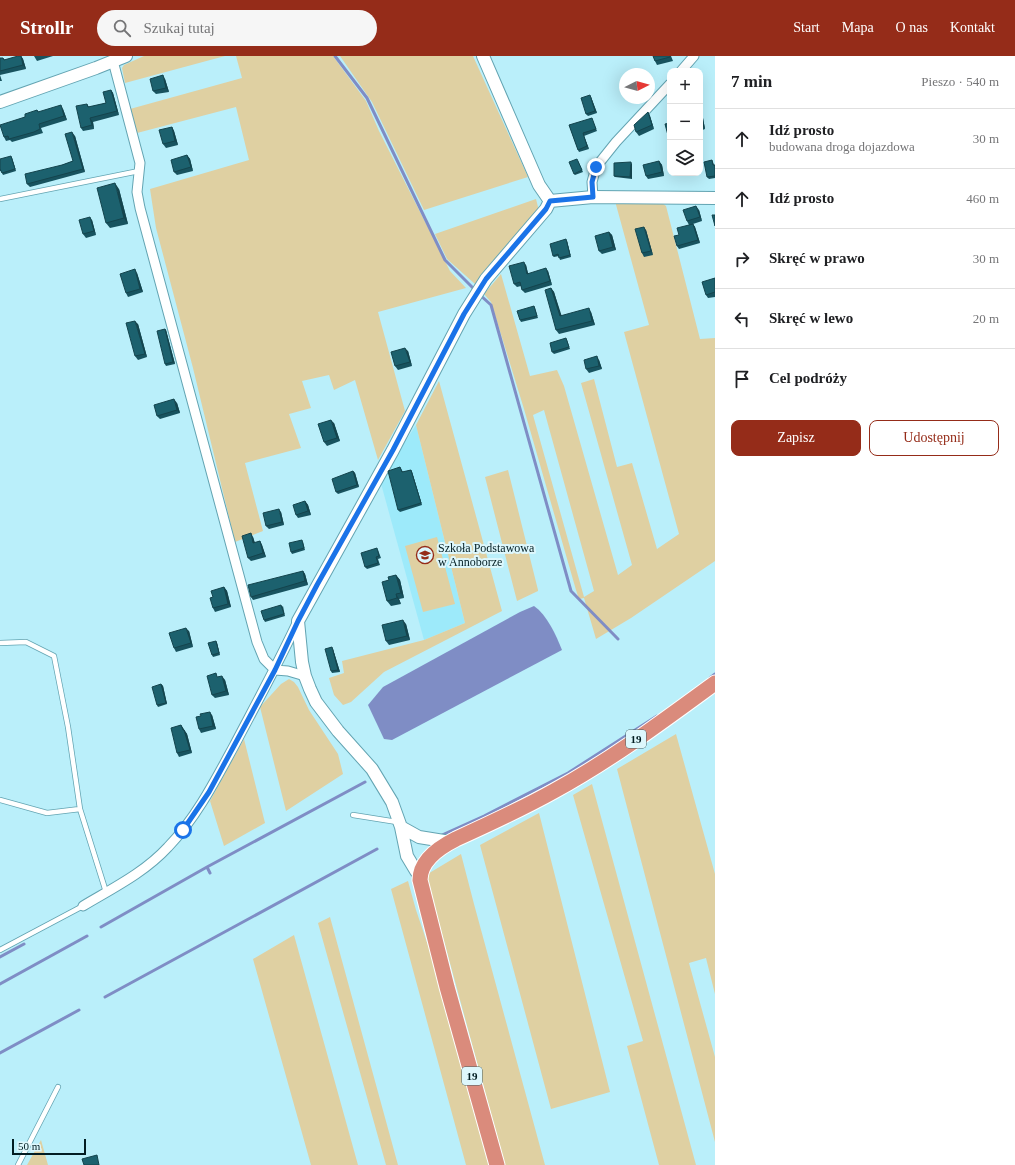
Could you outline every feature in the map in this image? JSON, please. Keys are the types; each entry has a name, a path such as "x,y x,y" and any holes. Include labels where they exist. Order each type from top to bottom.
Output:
{"highway":[{"name":"19","path":"497,1165 447,987 421,887 420,875 431,856 450,842 494,822 555,791 613,756 715,684"}],"street":[{"path":"0,102 126,56"},
{"path":"483,56 539,185 550,201"},
{"path":"684,68 694,56"},
{"path":"113,61 140,163 137,192 140,208 261,656 275,670 288,671 305,676"},
{"path":"593,197 592,182 596,167 616,142 667,87"},
{"path":"550,201 593,197 715,198"},
{"path":"83,906 120,885 144,868 167,848 183,830 209,792 275,670 298,621 393,450 464,314 486,279 546,209 550,201"},
{"path":"298,621 300,652 305,676 316,702 376,776 392,802 400,825 407,856 420,875"},
{"path":"400,825 419,837 450,842"}],"lane":[{"path":"0,199 139,171"},
{"path":"0,643 26,642 54,656 68,726 80,809 106,892"},
{"path":"0,800 47,813 80,809"},
{"path":"353,815 400,825"},
{"path":"0,950 83,906"},
{"path":"18,1165 58,1087"}],"shaded area":[{"path":"144,56 225,56 125,83 122,68 124,65"},
{"path":"236,56 333,56 366,101 379,131 450,271 466,288 378,312 405,411 378,460 355,380 334,390 329,375 302,381 311,408 289,414 301,448 245,463 263,531 235,542 193,368 156,228 150,189 249,160 236,107 137,133 130,109 242,78"},
{"path":"340,56 473,56 528,177 424,210 372,102"},
{"path":"536,199 538,213 475,284 447,259 435,234"},
{"path":"615,201 662,203 666,206 700,339 715,338 715,561 631,618 596,639 584,598 579,599 576,590 524,409 491,302 484,294 501,274 530,376 557,370 564,386 618,575 632,565 581,383 594,379 617,467 632,463 657,549 679,534 624,332 649,325","holes":["544,410 594,591 584,597 533,415"]},
{"path":"439,381 502,611 384,672 351,702 343,705 334,695 329,678 344,673 342,661 424,640 465,623 416,425"},
{"name":"Szkoła Podstawowa w Annoborze","path":"416,425 465,623 424,640 380,480"},
{"path":"508,470 538,590 517,601 485,477"},
{"path":"437,537 455,604 423,612 405,546"},
{"path":"534,606 547,620 562,650 392,740 384,739 368,705 383,687 520,612"},
{"path":"289,679 298,687 309,710 338,754 343,774 286,811 260,707 281,684"},
{"path":"676,734 715,874 715,994 706,958 689,963 715,1057 715,1142 617,769"},
{"path":"244,739 265,823 224,846 210,801"},
{"path":"592,784 696,1165 659,1165 627,1046 643,1041 573,795"},
{"path":"539,813 610,1092 551,1109 480,845"},
{"path":"461,854 545,1165 505,1165 426,875"},
{"path":"408,881 434,963 489,1165 466,1165 391,889"},
{"path":"330,917 398,1165 386,1165 318,923"},
{"path":"294,935 358,1165 311,1165 253,959"},
{"path":"41,1140 48,1165 27,1165"}],"building":[{"path":"21,56 23,65 0,71 0,58 3,58 4,60"},
{"path":"653,56 670,56 670,57 655,61"},
{"path":"163,75 166,88 153,91 150,79"},
{"path":"111,90 117,111 90,118 92,125 81,128 76,106 87,104 88,107 106,103 103,92"},
{"path":"590,95 595,111 586,114 581,98"},
{"path":"61,105 64,116 39,124 40,129 34,132 9,139 8,136 4,137 0,125 25,117 25,114 37,110 38,112"},
{"path":"648,112 652,125 636,132 634,125"},
{"path":"592,118 596,129 583,133 587,146 578,150 569,125"},
{"path":"172,127 175,141 163,144 159,130"},
{"path":"72,132 83,169 27,184 25,174 73,161 65,134"},
{"path":"187,155 191,167 174,172 171,160"},
{"path":"11,156 15,169 2,173 0,169 0,159"},
{"path":"577,159 582,170 574,174 569,162"},
{"path":"712,160 713,165 715,165 715,176 707,177 704,162"},
{"path":"659,161 662,172 646,176 643,165"},
{"path":"631,162 630,177 614,176 614,163"},
{"path":"115,183 124,218 106,223 97,188"},
{"path":"696,206 700,217 687,221 683,210"},
{"path":"712,215 715,215 715,226"},
{"path":"90,217 94,231 83,234 79,220"},
{"path":"693,224 698,240 677,246 674,236 679,235 677,228"},
{"path":"644,227 651,251 642,253 635,229"},
{"path":"609,232 613,247 599,251 595,236"},
{"path":"566,239 570,255 559,258 558,254 553,256 550,244"},
{"path":"524,262 527,274 546,268 550,281 522,290 520,282 514,284 509,266"},
{"path":"135,269 140,289 126,293 120,274"},
{"path":"715,278 715,292 706,295 702,282"},
{"path":"551,288 560,316 589,308 592,321 556,330 545,290"},
{"path":"534,306 537,316 520,320 517,311"},
{"path":"135,321 145,354 135,356 126,323"},
{"path":"165,329 173,362 165,364 157,331"},
{"path":"566,338 569,347 552,352 550,343"},
{"path":"405,348 410,362 395,366 391,352"},
{"path":"597,356 599,366 586,369 584,360"},
{"path":"174,399 177,410 157,416 154,405"},
{"path":"331,420 337,438 324,442 318,424"},
{"path":"400,467 402,472 411,470 421,503 398,510 388,471"},
{"path":"353,471 357,485 336,492 332,479"},
{"path":"305,501 308,511 296,515 293,505"},
{"path":"279,509 282,522 266,526 263,513"},
{"path":"251,533 253,543 260,541 263,553 248,558 242,536"},
{"path":"302,540 304,548 291,552 289,543"},
{"path":"377,548 379,556 376,557 378,563 365,567 361,553"},
{"path":"303,571 305,581 251,597 248,585"},
{"path":"396,575 401,593 396,594 397,598 387,601 382,582 389,580 388,577"},
{"path":"224,587 228,604 213,608 210,598 213,597 211,591"},
{"path":"281,605 284,614 264,620 261,611"},
{"path":"403,620 407,636 386,641 382,625"},
{"path":"186,628 191,643 174,648 169,633"},
{"path":"216,641 219,653 212,655 208,643"},
{"path":"332,647 338,670 331,671 325,649"},
{"path":"216,673 217,677 222,676 226,691 212,695 207,676"},
{"path":"161,684 166,703 157,705 152,687"},
{"path":"210,712 213,726 199,729 196,717 201,716 200,714"},
{"path":"181,725 190,750 177,753 171,728"},
{"path":"97,1155 99,1165 84,1165 82,1159"}],"waterway":[{"path":"335,56 367,98 445,260 475,290"},
{"path":"480,295 491,305 571,591 618,639"},
{"path":"710,678 715,674"},
{"path":"442,835 484,816 568,773 657,716"},
{"path":"101,927 207,867 365,782"},
{"path":"105,997 377,849"},
{"path":"207,867 210,873"},
{"path":"0,984 87,936"},
{"path":"0,957 24,944"},
{"path":"0,1053 79,1010"}],"place":[{"name":"Szkoła Podstawowa w Annoborze","path":"425,555"}],"route":[{"path":"183,830 209,792 275,670 317,585 393,450 464,314 480,287 546,209 550,201 593,197 592,182 596,167"}]}
